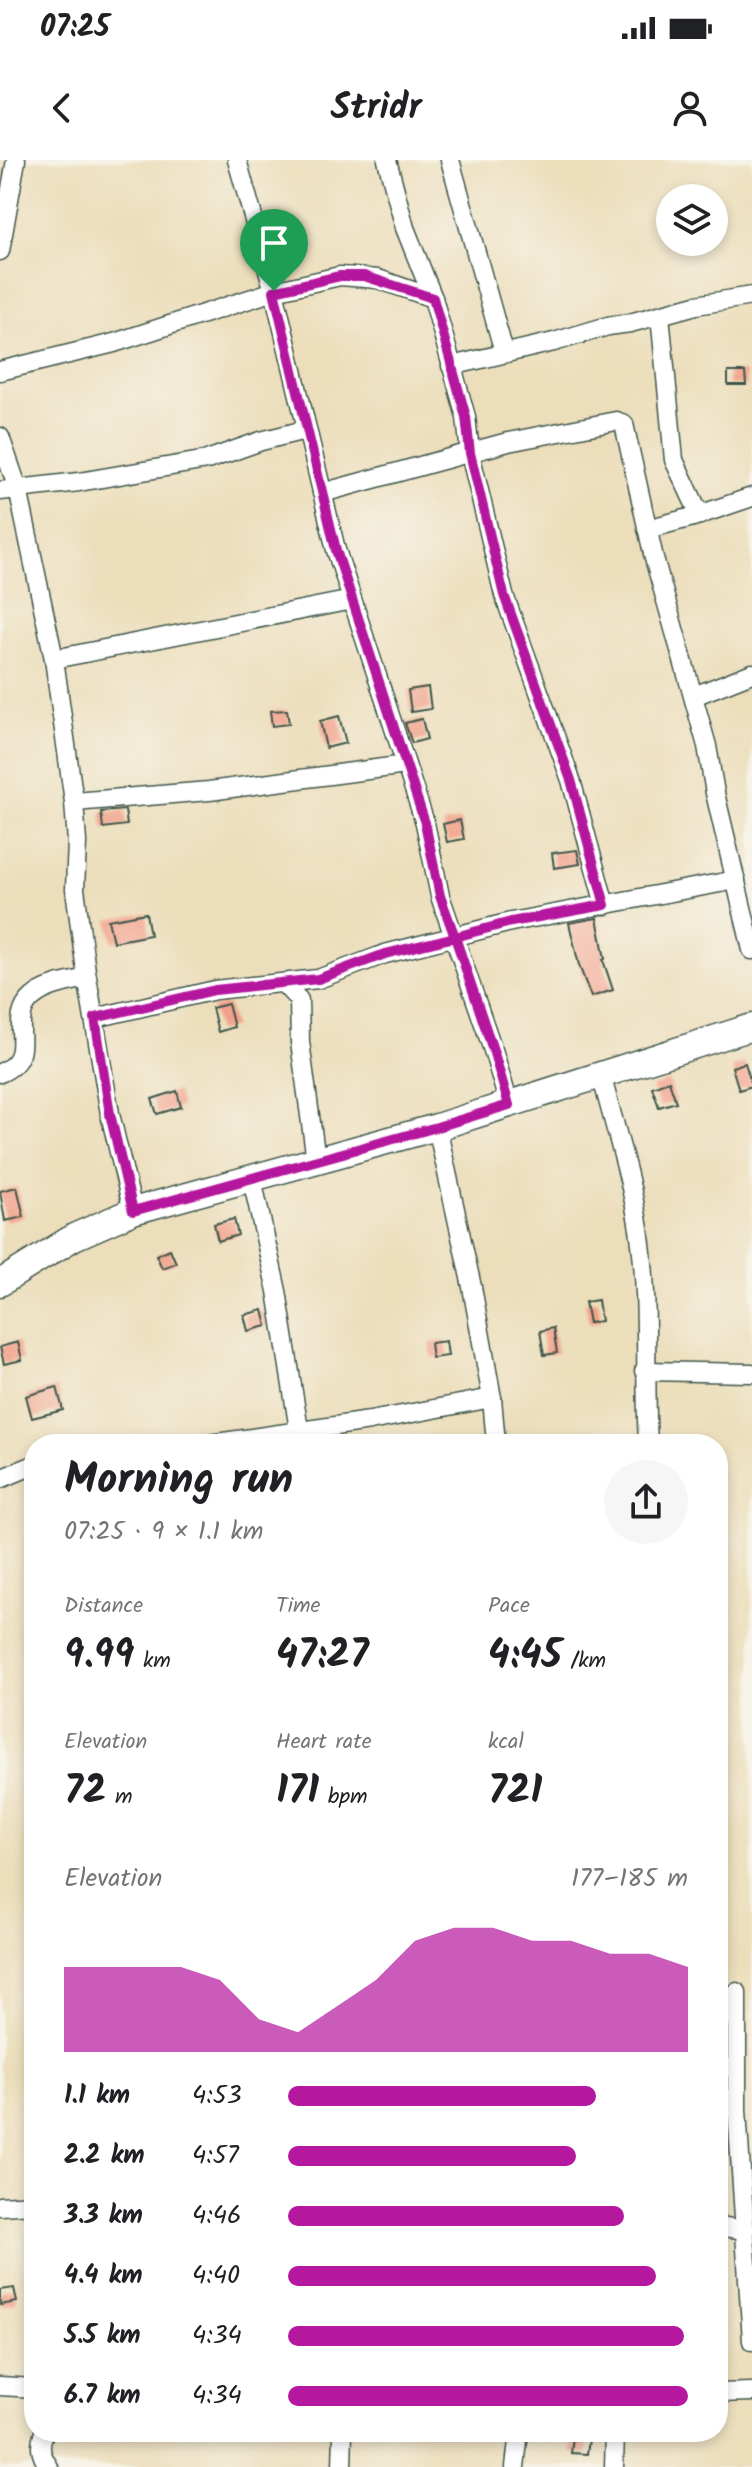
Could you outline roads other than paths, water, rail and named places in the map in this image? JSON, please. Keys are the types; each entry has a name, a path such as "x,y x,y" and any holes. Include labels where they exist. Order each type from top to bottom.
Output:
{"street":[{"path":"0,251 16,160"},
{"path":"237,160 274,291 336,550 425,823 440,896 509,1105"},
{"path":"387,160 405,228 433,298 466,417 470,453 504,595 571,780 605,905"},
{"path":"450,160 504,352"},
{"path":"0,371 114,343 274,291 340,276 364,276 433,298"},
{"path":"451,366 696,305 752,296"},
{"path":"660,315 674,460 700,515"},
{"path":"322,493 508,442 616,421 624,424 647,529 694,696 752,950"},
{"path":"9,490 79,482 207,460 305,430"},
{"path":"0,437 9,490 54,659 74,802 77,842 75,889 87,978 110,1114 133,1211"},
{"path":"647,529 752,497"},
{"path":"54,659 352,600"},
{"path":"694,696 752,673"},
{"path":"74,802 209,791 406,765"},
{"path":"95,1018 215,990 318,979 385,954 511,922 736,880"},
{"path":"0,1073 12,1068 21,1055 23,1012 32,998 54,986 87,978"},
{"path":"299,1000 318,979"},
{"path":"283,983 299,1000 300,1042 316,1160"},
{"path":"0,1283 74,1237 133,1211 437,1127 752,1029"},
{"path":"601,1074 639,1228 647,1317 644,1371 647,1434"},
{"path":"437,1127 462,1237 492,1398 495,1434"},
{"path":"252,1179 280,1305 299,1430"},
{"path":"644,1371 752,1373"},
{"path":"273,1434 370,1421 492,1398"},
{"path":"0,1479 24,1469"},
{"path":"737,1992 737,2110 747,2175 746,2230 752,2341"},
{"path":"0,2206 24,2205"},
{"path":"728,2227 746,2230"},
{"path":"0,2386 24,2390"},
{"path":"728,2393 752,2392"},
{"path":"41,2442 41,2454 49,2467"},
{"path":"342,2467 343,2442"},
{"path":"515,2467 518,2442"},
{"path":"614,2467 615,2442"}]}
